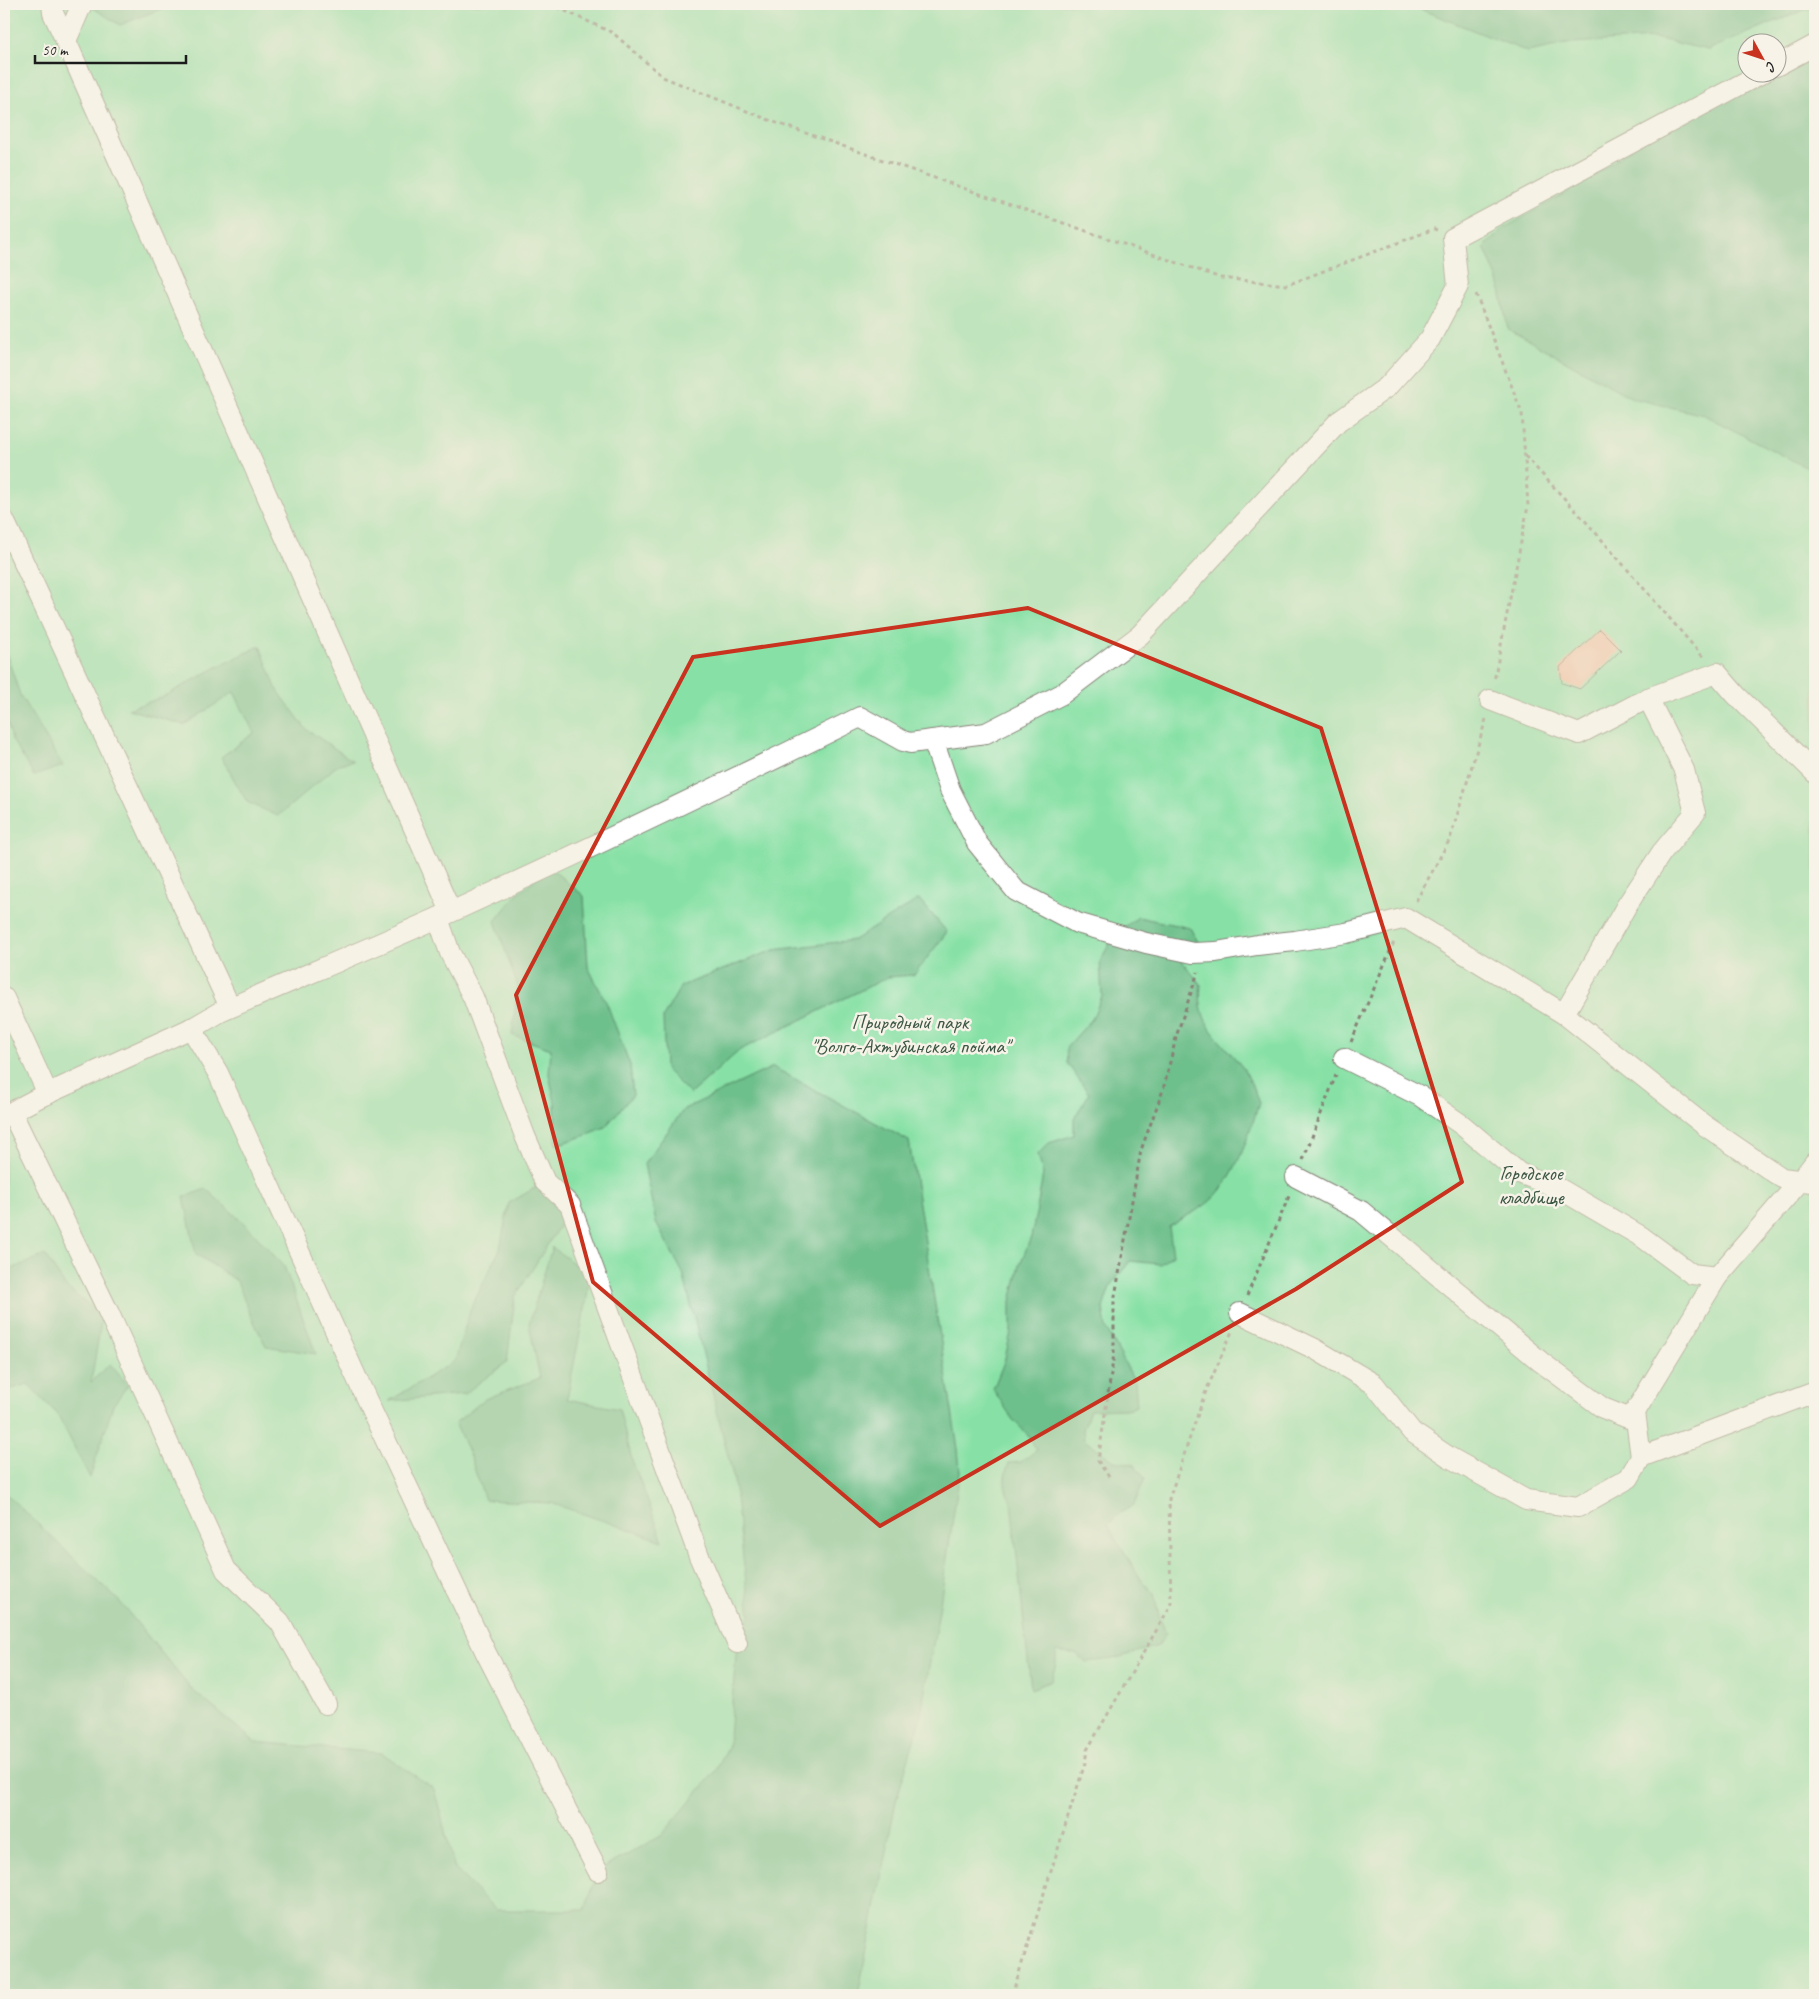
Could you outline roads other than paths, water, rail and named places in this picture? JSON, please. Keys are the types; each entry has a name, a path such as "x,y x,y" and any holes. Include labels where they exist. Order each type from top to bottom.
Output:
{"street":[{"path":"52,4 53,12 444,915 450,953 473,997 525,1136 545,1182 570,1204 699,1556 737,1643"},
{"path":"66,41 82,4"},
{"path":"1786,61 1815,45"},
{"path":"326,1704 280,1622 226,1570 107,1309 8,1115 48,1094 191,1028 230,1007 444,915 694,799 860,717 906,743 933,740 986,733 1062,694 1140,635 1338,422 1387,387 1430,339 1458,286 1454,238 1745,82"},
{"path":"4,520 230,1007"},
{"path":"1490,700 1578,734 1648,698 1717,673 1736,695 1815,773"},
{"path":"1564,1014 1626,905 1662,852 1695,813 1684,770 1648,698"},
{"path":"933,740 950,790 977,844 1016,891 1077,923 1146,943 1193,953 1304,940 1346,933 1406,918 1564,1014 1704,1125 1782,1178 1808,1182"},
{"path":"4,998 48,1094"},
{"path":"191,1028 218,1073 369,1405 486,1653 598,1871"},
{"path":"1344,1058 1420,1096 1462,1125 1519,1172 1560,1189 1642,1237 1692,1274 1717,1277"},
{"path":"1296,1177 1361,1212 1541,1362 1603,1408 1628,1418 1636,1412 1717,1277 1808,1182 1815,1162"},
{"path":"1240,1313 1316,1349 1374,1384 1412,1432 1449,1457 1526,1500 1578,1508 1629,1478 1641,1457 1636,1412"},
{"path":"1641,1457 1815,1392"}],"park label":[{"name":"Природный парк \"Волго-Ахтубинская пойма\"","path":"910,1034"},
{"name":"Городское кладбище","path":"1531,1185"}]}
